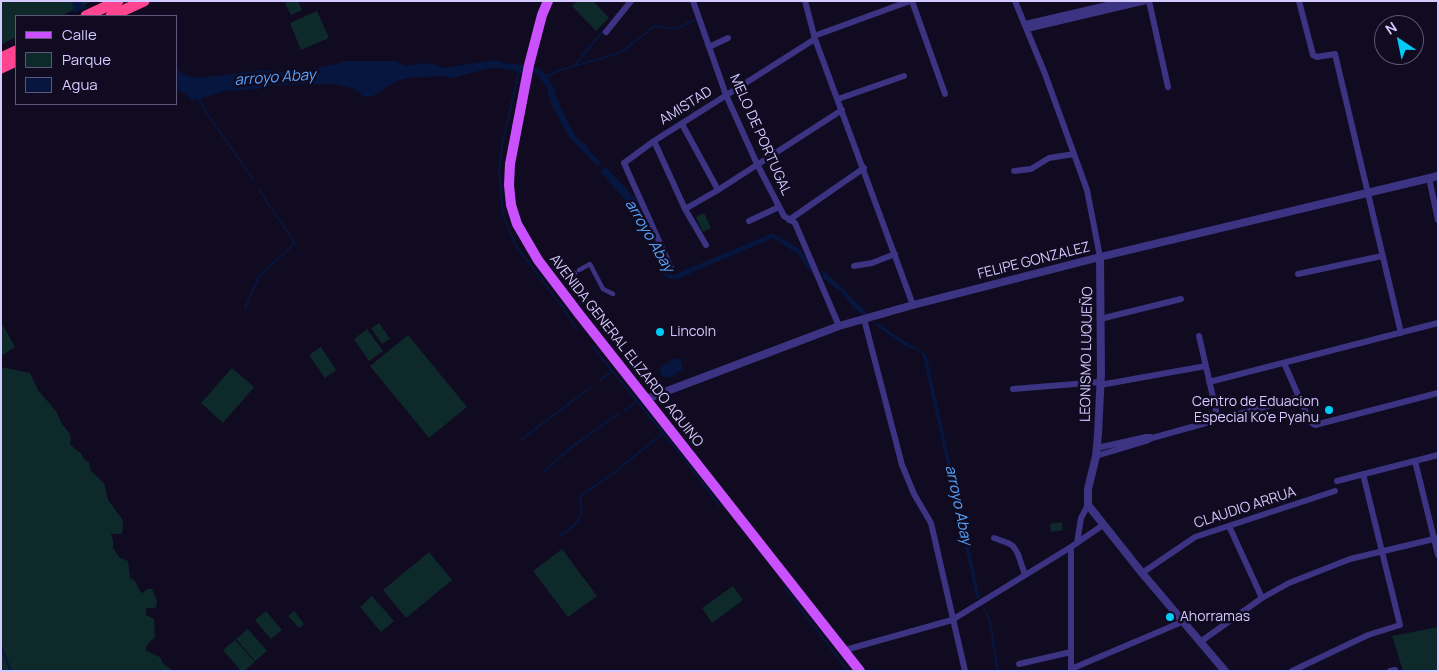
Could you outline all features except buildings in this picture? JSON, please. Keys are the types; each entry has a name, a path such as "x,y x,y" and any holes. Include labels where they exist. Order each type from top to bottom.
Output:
{"highway":[{"path":"89,15 118,1"},
{"path":"113,15 144,1"},
{"path":"1,58 15,51"},
{"path":"1,68 15,61"}],"main road":[{"name":"AVENIDA GENERAL ELIZARDO AQUINO","path":"548,1 542,15 529,65 510,164 509,185 511,205 517,224 538,260 860,671"}],"street":[{"path":"606,32 631,1"},
{"name":"MELO DE PORTUGAL","path":"693,1 726,95 779,207 784,216 795,223 839,326"},
{"path":"805,1 815,37 913,305"},
{"path":"911,1 945,94"},
{"name":"AMISTAD","path":"672,270 623,164 654,141 815,37 911,1"},
{"name":"LEONISMO LUQUEÑO","path":"1015,1 1087,190 1100,257 1100,383 1097,452 1088,489 1088,505"},
{"path":"1026,27 1124,1"},
{"path":"1026,27 1148,1 1168,88"},
{"path":"1299,1 1313,54 1317,57 1335,54 1400,333"},
{"path":"709,47 728,38"},
{"path":"838,99 904,76"},
{"path":"685,209 718,190 842,110"},
{"path":"682,124 718,190"},
{"path":"654,141 685,209 706,244"},
{"path":"1014,171 1028,170 1049,158 1074,154"},
{"path":"789,220 864,168"},
{"name":"FELIPE GONZALEZ","path":"646,399 839,326 913,305 1100,257 1438,176"},
{"path":"1429,178 1438,220"},
{"path":"749,221 779,207"},
{"path":"854,266 872,263 895,254"},
{"path":"1298,274 1382,256"},
{"path":"578,270 594,271 604,289 613,294"},
{"path":"1100,320 1181,299"},
{"path":"864,319 902,465 914,494 930,523 952,620 966,671"},
{"path":"1209,382 1438,323"},
{"path":"1199,336 1218,419"},
{"path":"1284,363 1310,422 1314,425 1438,393"},
{"path":"1013,389 1100,383 1206,366"},
{"path":"1097,452 1146,437 1152,438 1300,397"},
{"path":"1337,481 1438,455"},
{"path":"1415,461 1436,539 1438,555"},
{"path":"1292,671 1368,635 1400,625 1363,474"},
{"name":"CLAUDIO ARRUA","path":"1142,573 1195,537 1335,491"},
{"path":"1182,622 1071,670 1074,545 1081,518 1088,505 1182,622 1225,671"},
{"path":"845,650 952,620 1104,525"},
{"path":"1229,526 1262,598"},
{"path":"994,538 1013,546 1025,575"},
{"path":"1200,642 1262,598 1289,583 1321,569 1350,559 1436,539"},
{"path":"1020,664 1071,652"}],"green space":[{"path":"1,1 92,1 63,15 15,15 15,38 1,45"},
{"path":"298,1 302,10 291,15 285,3"},
{"path":"577,1 593,1 609,18 596,31 572,6"},
{"path":"317,11 329,38 301,50 290,23"},
{"path":"704,213 711,228 703,232 696,217"},
{"path":"1,322 15,347 1,356"},
{"path":"379,323 390,339 382,344 371,328"},
{"path":"367,329 383,351 369,361 354,339"},
{"path":"408,335 467,407 429,438 370,366"},
{"path":"321,347 336,370 325,378 309,355"},
{"path":"1,367 30,373 38,390 56,411 62,424 70,434 70,444 89,462 91,471 104,483 108,500 123,523 121,534 111,534 113,548 120,558 128,561 130,578 135,581 140,591 143,593 147,589 152,589 157,601 156,608 147,608 146,615 154,619 155,637 145,650 160,657 164,665 170,668 171,671 1,671"},
{"path":"232,368 254,387 223,423 201,403"},
{"path":"1062,522 1063,530 1051,532 1050,524"},
{"path":"562,549 597,596 568,617 533,571"},
{"path":"429,552 452,580 406,618 383,590"},
{"path":"733,586 743,600 712,623 702,608"},
{"path":"372,596 394,621 381,632 360,607"},
{"path":"266,611 282,630 271,639 255,620"},
{"path":"294,611 304,624 299,628 288,616"},
{"path":"1438,627 1438,671 1403,671 1392,636"},
{"path":"248,629 267,651 255,661 236,639"},
{"path":"235,640 255,662 244,671 241,671 223,650"}],"water":[{"path":"72,1 81,1 87,8 74,13"},
{"name":"arroyo Abay","path":"495,60 525,65 523,73 501,68 490,68 452,78 440,76 408,78 397,81 373,96 364,97 354,89 334,84 266,86 258,89 224,91 191,100 187,95 178,90 178,69 183,74 199,78 264,70 283,72 311,71 322,66 344,61 394,61 407,66 422,63 444,68"},
{"path":"534,67 540,69 547,76 574,134 587,145 591,153 602,163 597,166 569,137 551,104 547,88 533,72"},
{"name":"arroyo Abay","path":"606,167 637,200 668,272 673,275 771,234 775,234 801,250 813,273 807,268 799,255 773,238 677,279 669,279 664,275 639,217 600,171"},
{"path":"821,270 827,273 868,314 864,316 853,307 841,292 824,279"},
{"name":"arroyo Abay","path":"878,323 922,351 927,357 980,598 977,600 923,356 920,351 905,346 874,324"},
{"path":"680,358 683,369 669,378 662,376 660,368 673,359"},
{"path":"984,607 991,620 999,671 996,671 989,621"}],"waterway":[{"path":"545,77 560,70 620,53 655,26 676,29 694,20"},
{"path":"575,65 604,30"},
{"path":"519,70 502,146 499,169 503,215 516,246 564,309 577,330"},
{"path":"198,98 205,111 253,179"},
{"path":"245,309 258,278 295,243 259,190"},
{"path":"592,346 720,506"},
{"path":"599,381 611,372"},
{"path":"522,439 592,386"},
{"path":"625,410 637,401"},
{"path":"544,472 569,449 618,414"},
{"path":"559,536 569,530 582,514 580,497 584,493 614,473 663,433"},
{"path":"784,587 848,671"},
{"path":"1,647 11,671"}],"place":[{"name":"Lincoln","path":"660,332"},
{"name":"Centro de Eduacion Especial Ko'e Pyahu","path":"1329,410"},
{"name":"Ahorramas","path":"1170,617"}]}
